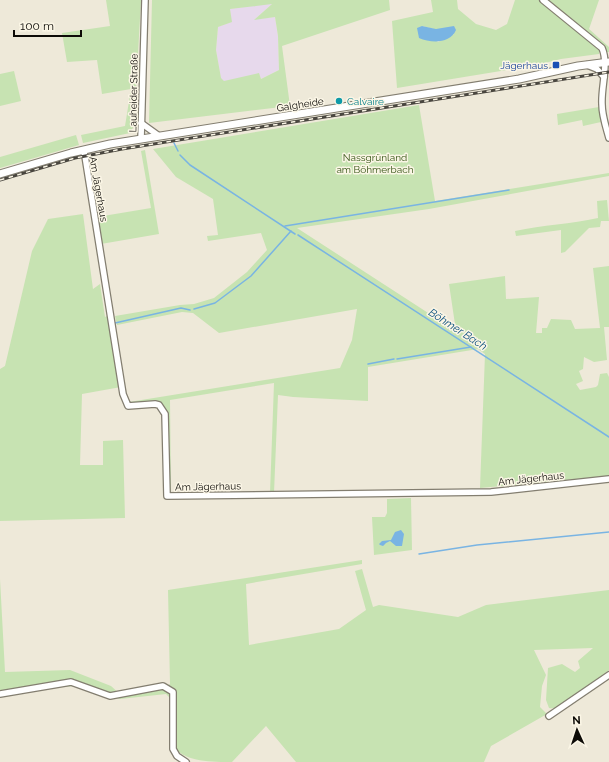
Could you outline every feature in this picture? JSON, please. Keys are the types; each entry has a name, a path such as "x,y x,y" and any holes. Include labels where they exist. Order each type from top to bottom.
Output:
{"main road":[{"name":"Galgheide","path":"0,174 83,150 142,139 511,80 607,62"}],"street":[{"name":"Lauheider Straße","path":"142,139 141,123 145,0"},
{"path":"543,0 602,48 605,53 607,62 604,77 602,107 609,138"},
{"path":"588,65 597,69 604,77"},
{"path":"141,123 159,136"},
{"name":"Am Jägerhaus","path":"83,150 123,394 128,406 155,404 159,405 164,414 167,496 492,492 609,479"},
{"path":"549,716 609,675"},
{"path":"0,694 71,682 110,696 163,686 173,692 173,749 178,756 186,762"}],"shaded area":[{"path":"273,3 255,19 275,17 278,36 279,70 261,79 259,74 225,82 221,79 216,50 218,27 231,22 230,9"},
{"path":"147,144 148,146 70,160 0,181 0,179 72,158"}],"green space":[{"path":"106,0 141,0 134,126 130,133 83,143 81,135 125,126 131,89 102,94 97,60 67,62 62,33 110,26"},
{"path":"152,0 389,0 390,10 282,46 290,106 149,123","holes":["272,4 254,20 275,17 278,36 279,70 261,79 259,73 224,81 221,78 216,50 218,27 232,22 230,9"]},
{"path":"431,0 457,0 458,9 476,24 496,30 507,24 515,0 539,0 599,50 599,54 561,59 532,66 397,88 392,21 433,12","holes":["422,26 454,34 438,42"]},
{"path":"548,0 599,0 589,29 609,47 609,52 607,52 605,48"},
{"path":"14,71 21,101 0,106 0,74"},
{"name":"Nassgrünland am Böhmerbach","path":"419,105 435,201 609,173 609,176 429,209 297,228 456,331 449,284 505,276 506,299 539,297 536,333 542,333 542,328 547,328 551,319 571,320 575,329 600,328 593,268 609,266 609,327 604,327 607,360 594,362 584,357 583,369 579,371 583,381 576,384 580,390 596,387 598,385 600,374 607,373 609,377 609,476 480,488 485,354 478,349 368,367 368,401 278,395 274,493 270,493 274,383 170,400 171,493 169,493 166,415 160,403 155,401 132,404 129,402 340,368 352,340 357,309 219,333 193,313 182,312 117,325 115,316 194,304 214,298 247,272 267,250 261,233 208,241 207,236 218,235 213,199 176,177 153,149"},
{"path":"599,107 601,122 583,126 582,120 558,125 557,114"},
{"path":"76,135 79,145 0,168 0,157"},
{"path":"145,150 159,234 101,244 97,217 151,208 141,151"},
{"path":"607,200 609,221 601,221 600,227 589,228 565,252 561,253 561,230 516,236 515,231 598,218 597,201"},
{"path":"83,214 93,289 100,284 105,317 109,315 121,387 82,394 80,465 103,465 103,441 123,440 125,518 0,521 0,369 5,366 32,251 48,219"},
{"path":"411,498 412,550 374,555 372,517 385,517 387,513 387,499"},
{"path":"362,560 362,564 246,584 249,645 339,629 366,610 355,571 362,569 373,607 379,605 458,617 486,605 609,590 609,670 572,700 556,708 549,708 546,700 548,668 562,664 575,672 580,668 578,661 593,648 534,650 546,675 542,686 540,707 547,714 491,746 484,762 296,762 266,726 232,762 200,760 186,756 175,748 176,696 169,697 166,694 120,699 74,686 0,693 0,579 5,672 70,670 111,686 122,696 163,689 170,684 168,590"}],"water":[{"path":"422,26 436,29 454,26 456,30 453,35 445,40 429,41 419,38 417,28"},
{"path":"401,530 404,534 402,546 396,546 390,541 383,546 379,544 382,541 391,540 395,532"}],"waterway":[{"name":"Böhmer Bach","path":"174,143 178,151"},
{"name":"Böhmer Bach","path":"180,155 190,165 295,234"},
{"path":"285,226 509,190"},
{"path":"194,309 215,303 251,276 291,231"},
{"name":"Böhmer Bach","path":"298,235 609,437"},
{"path":"115,323 181,308 190,310"},
{"path":"397,359 471,347"},
{"path":"368,364 394,359"},
{"path":"419,554 477,545 609,532"}],"railway":[{"path":"0,180 75,158 122,149 609,72"}],"place":[{"name":"Jägerhaus","path":"556,65"},
{"name":"Calvaire","path":"339,101"}]}
